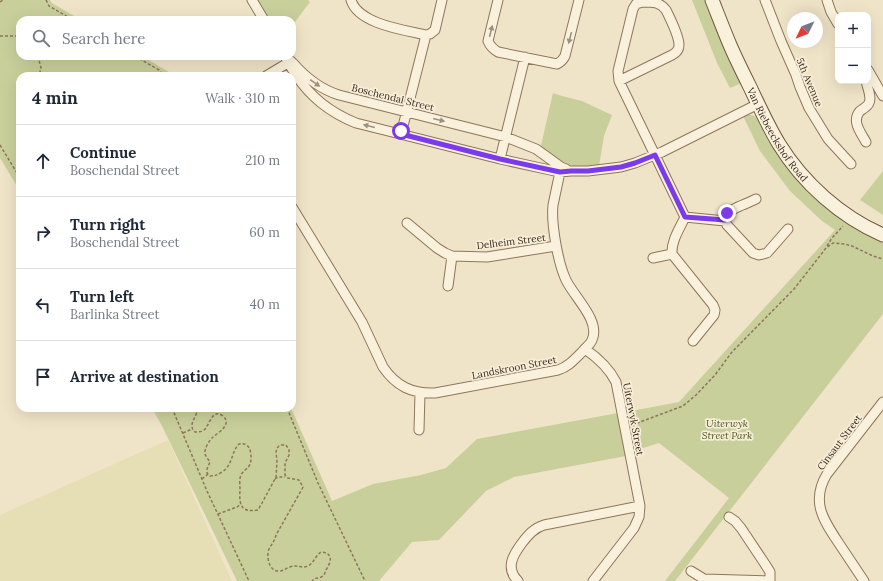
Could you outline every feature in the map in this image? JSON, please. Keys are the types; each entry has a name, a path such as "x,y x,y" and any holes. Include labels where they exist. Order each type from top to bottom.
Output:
{"street":[{"path":"252,0 262,16"},
{"path":"351,0 354,8 368,19 379,24 426,35 435,30 442,0"},
{"path":"498,0 488,41 489,44 498,52 557,64 560,63 565,56 579,0"},
{"name":"Van Riebeeckshof Road","path":"712,0 730,44 758,104 780,145 799,172 822,196 850,218 883,235"},
{"name":"5th Avenue","path":"765,0 809,108 828,139 851,164"},
{"path":"827,0 830,12 835,20"},
{"path":"618,81 672,55 678,50 678,40 668,13 659,4 655,2 641,2 636,4 633,9 618,71 618,81 685,217"},
{"path":"401,134 426,35"},
{"path":"500,159 525,58"},
{"path":"271,72 287,60"},
{"path":"289,60 296,72"},
{"name":"Boschendal Street","path":"289,60 310,80 321,88 330,92 506,136 536,149 560,170"},
{"path":"296,73 306,90 327,109 356,123 500,159 571,171 588,171 621,167 635,163 655,155 758,104"},
{"path":"871,75 883,96"},
{"path":"866,142 857,126 856,118 858,113 868,105 870,100 867,84"},
{"name":"Landskroon Street","path":"296,214 362,322 387,373 403,387 420,393 435,393 558,370 569,365 590,344 594,325 566,281 556,246 552,211 560,170"},
{"path":"756,199 729,211 725,220 727,225 753,253 759,255 767,253 788,229"},
{"path":"685,217 725,220"},
{"path":"685,217 675,238 672,254 715,310 714,315 693,341"},
{"name":"Delheim Street","path":"407,223 437,248 452,256 487,257 556,246"},
{"path":"653,258 672,254"},
{"path":"448,286 452,256"},
{"name":"Uiterwyk Street","path":"585,349 603,363 616,382 640,506 639,517 634,528 593,581"},
{"path":"419,430 420,393"},
{"name":"Cinsaut Street","path":"864,581 823,517 819,504 819,497 827,474 883,402"},
{"path":"518,581 513,575 511,561 528,536 536,528 547,524 640,506"},
{"path":"691,571 704,579 769,581 770,572 765,564 741,528 729,517"}],"path":[{"path":"46,0 49,6 66,16"},
{"path":"0,36 16,36"},
{"path":"39,60 41,68 40,72"},
{"path":"142,60 161,72"},
{"path":"0,145 16,171"},
{"path":"625,428 683,406 696,395 715,375 732,352 794,289 832,238 850,218"},
{"path":"826,248 833,243 845,244 883,259"},
{"path":"174,412 202,479 249,581"},
{"path":"192,429 192,422 197,412"},
{"path":"289,412 318,483 364,581"},
{"path":"192,429 195,432 204,430 212,416 215,415 219,414 226,420 224,428 211,439 205,450 206,458 210,462 207,469 208,474"},
{"path":"183,433 192,429"},
{"path":"208,474 210,476 217,476 225,470 230,464 237,445 243,443 250,447 251,462 241,474 240,478 240,502 242,507 246,510 252,511 258,510 276,477 276,452 277,448 282,445 286,445 289,450 289,455 285,463 284,475 286,477"},
{"path":"202,479 208,474"},
{"path":"274,480 278,477 284,476 292,480 299,480 303,487 276,535 270,549 270,566 278,572 292,566 304,568 311,564 320,552 327,554 330,558 330,563 324,575 322,577 315,578 312,581"},
{"path":"218,514 235,508 241,504"}],"shaded area":[{"path":"168,440 232,581 0,581 0,515"}],"green space":[{"path":"0,0 50,0 52,3 74,16 16,16 16,60 149,60 169,72 16,72 16,184 0,158"},
{"path":"257,0 308,0 310,2 296,21 296,16 267,16"},
{"path":"692,0 707,0 742,83 730,88 717,63"},
{"path":"553,93 582,101 612,115 604,136 599,166 580,167 567,165 540,150"},
{"name":"Uiterwyk Street Park","path":"747,115 757,117 777,150 883,241 883,314 675,581 665,581 729,498 659,443 634,451 626,412 679,402 835,230 822,221 790,191 760,151 743,116"},
{"path":"883,171 883,215 860,200"},
{"path":"154,412 293,412 332,501 373,484 421,475 446,468 477,439 618,413 626,456 514,477 486,491 439,540 412,542 379,581 237,581"}],"route":[{"path":"401,131 401,134 500,159 560,172 597,171 621,167 655,155 685,217 725,220 727,213"}]}
